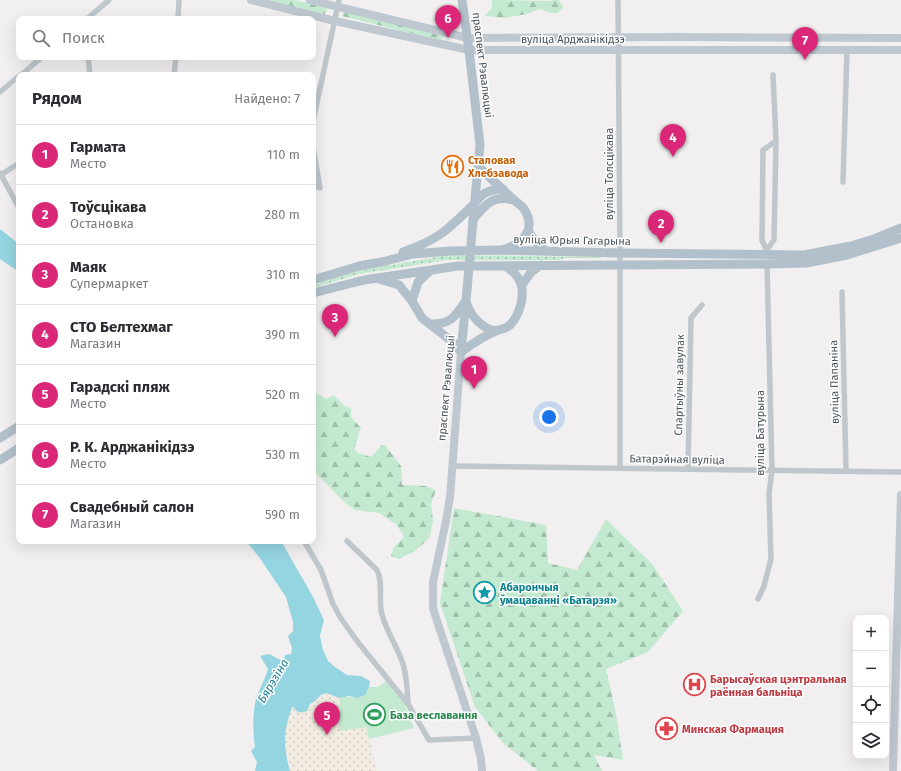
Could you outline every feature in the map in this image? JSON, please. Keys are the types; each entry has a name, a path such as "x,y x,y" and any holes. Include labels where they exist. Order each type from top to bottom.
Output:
{"main road":[{"name":"вуліца Арджанікідзэ","path":"251,0 469,50 901,50"},
{"name":"вуліца Арджанікідзэ","path":"310,0 339,3 468,38 901,38"},
{"name":"праспект Рэвалюцыі","path":"462,0 468,38 480,144 479,167 465,301 450,497 433,582 433,608 476,738 482,771"},
{"path":"479,167 520,205 529,224 528,231 519,242 513,246 499,250"},
{"path":"382,262 441,234 475,203 480,196 497,189 503,189"},
{"path":"473,219 484,206 493,200 502,198 514,200"},
{"name":"вуліца Юрыя Гагарына","path":"316,292 348,283 458,266 620,265 804,255 851,246 874,239 901,228"},
{"path":"528,231 536,242 546,251"},
{"name":"вуліца Юрыя Гагарына","path":"316,279 360,266 413,254 450,251 499,250 767,256 806,263 847,255 901,238"},
{"path":"522,285 532,272 541,265"},
{"path":"376,278 398,285 412,301 422,318 454,343 461,352 472,343 496,331 506,328 518,314 522,294 522,285 514,273 505,266"},
{"path":"412,301 418,282 430,270"},
{"path":"465,301 471,314 479,322 491,330 496,331"},
{"path":"430,324 442,324 452,320 465,301"},
{"path":"0,438 16,428"},
{"path":"0,460 16,450"},
{"path":"893,771 901,495"}],"street":[{"path":"90,16 109,0"},
{"path":"178,16 179,0"},
{"name":"вуліца Толсцікава","path":"618,0 620,468"},
{"path":"316,104 339,3"},
{"path":"843,182 847,50"},
{"path":"25,72 39,60"},
{"path":"88,60 90,72"},
{"path":"174,72 176,60"},
{"name":"вуліца Батурына","path":"767,256 774,240 776,141 773,75"},
{"path":"0,92 16,79"},
{"name":"вуліца Батурына","path":"758,599 764,586 771,560 769,494 772,470 767,256 762,240 763,150 776,141"},
{"path":"316,165 320,188 316,186"},
{"path":"16,166 0,174 16,203"},
{"name":"вуліца Папаніна","path":"842,292 846,471"},
{"name":"Спартыўны завулак","path":"688,469 691,318 702,305"},
{"name":"Батарэйная вуліца","path":"452,466 901,472"},
{"path":"347,541 377,570 380,576 381,610 406,674 408,704"},
{"path":"306,544 321,570 333,604 340,617 357,642 408,704 429,740 476,738"}],"green space":[{"path":"264,0 294,0 325,7 327,8 327,11 324,14"},
{"path":"492,0 558,0 563,6 558,13 552,13 539,9 527,14 504,18 485,15 492,8"},
{"path":"344,11 443,36 442,41 342,16"},
{"path":"447,255 602,258 565,258 559,260 447,260 359,274 316,287 316,284 357,271"},
{"path":"316,392 327,399 333,395 345,406 351,408 351,417 361,428 354,449 358,453 371,457 382,445 385,445 401,466 402,485 426,486 436,490 431,504 433,521 430,537 415,551 399,559 391,556 394,547 404,537 397,525 379,513 355,510 343,501 316,473"},
{"path":"454,508 546,525 548,563 577,570 606,519 653,565 683,611 648,652 606,669 616,714 623,760 594,755 602,771 538,771 503,743 475,707 440,603"},
{"name":"База веславання","path":"386,681 404,703 414,728 369,739 366,727 339,731 340,698 360,697 369,687 378,687"}],"sand":[{"path":"327,693 340,698 339,731 366,727 377,771 290,771 285,743 285,726 293,705 298,712 307,711 315,700"}],"water":[{"path":"0,229 16,242 16,270 0,259"},
{"name":"Бярэзіна","path":"248,544 283,544 312,595 324,620 320,636 323,650 328,661 347,675 361,676 370,681 365,695 357,698 349,696 340,698 326,693 310,704 307,711 298,712 293,706 287,722 285,738 286,754 290,771 255,771 257,762 251,751 255,747 253,723 256,699 268,669 260,656 269,654 283,661 285,655 291,654 292,648 288,636 293,631 293,622 286,597"}],"place":[{"name":"Р. К. Арджанікідзэ","path":"448,38"},
{"name":"Свадебный салон","path":"805,60"},
{"name":"СТО Белтехмаг","path":"673,157"},
{"name":"Сталовая Хлебзавода","path":"453,166"},
{"name":"Тоўсцікава","path":"661,243"},
{"name":"Маяк","path":"335,337"},
{"name":"Гармата","path":"474,389"},
{"name":"Абарончыя ўмацаванні «Батарэя»","path":"484,593"},
{"name":"Барысаўская цэнтральная раённая бальніца","path":"694,685"},
{"name":"База веславання","path":"374,715"},
{"name":"Минская Фармация","path":"666,729"},
{"name":"Гарадскі пляж","path":"327,735"}]}
